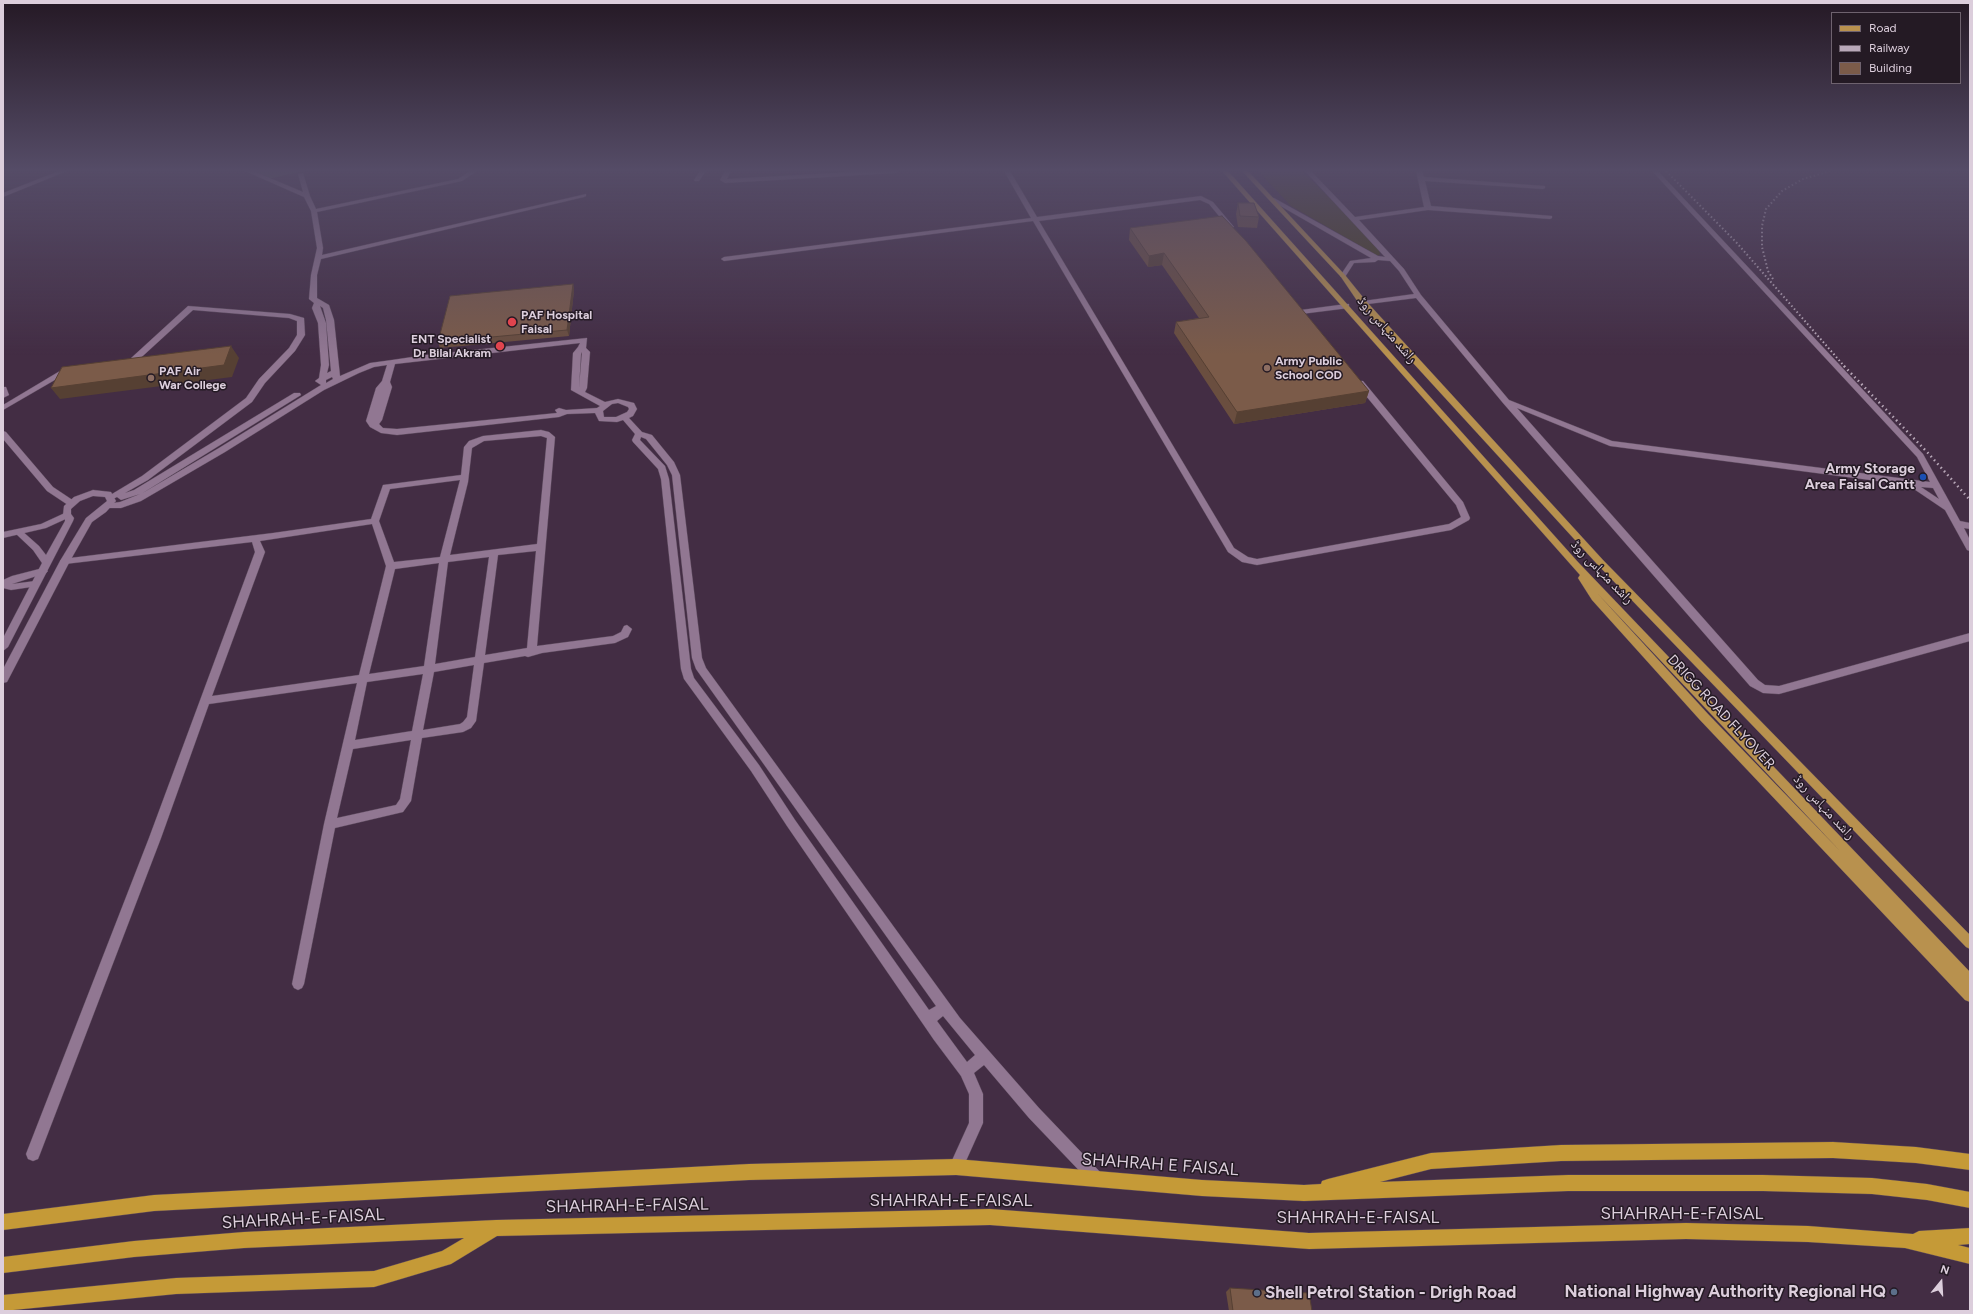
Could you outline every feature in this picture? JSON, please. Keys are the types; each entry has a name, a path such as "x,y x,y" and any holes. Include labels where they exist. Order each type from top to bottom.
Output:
{"highway":[{"path":"1304,1193 1431,1161 1561,1153 1833,1150 1916,1155 1970,1162"},
{"name":"SHAHRAH E FAISAL","path":"749,1172 956,1167 1202,1188 1304,1193 1568,1183 1763,1182 1872,1186 1927,1192 1970,1200"},
{"name":"SHAHRAH-E-FAISAL","path":"3,1222 154,1203 749,1172"},
{"name":"SHAHRAH-E-FAISAL","path":"3,1265 134,1249 244,1240 496,1228 990,1217 1309,1241 1686,1231 1808,1234 1905,1240 1970,1256"},
{"path":"3,1303 176,1286 374,1279 445,1258 496,1228"},
{"path":"1905,1240 1970,1236"}],"main road":[{"name":"راشد منہاس روڈ","path":"1280,232 1574,564 1970,981"},
{"name":"راشد منہاس روڈ","path":"1303,232 1343,276 1362,303 1600,562 1970,943"},
{"name":"DRIGG ROAD FLYOVER","path":"1574,564 1595,598 1704,717 1970,996"}],"street":[{"path":"317,232 320,248 314,275 313,299 326,307 330,320 336,376"},
{"path":"318,258 426,232"},
{"path":"724,259 937,232"},
{"path":"1042,232 1232,550 1245,560 1257,562 1450,527 1466,518 1460,504 1355,378"},
{"path":"1331,232 1376,258 1392,259"},
{"path":"1367,232 1402,270 1418,296 1506,401 1754,683 1763,689 1779,690 1970,637"},
{"path":"1712,232 1920,456 1970,548"},
{"path":"1343,276 1352,262 1361,260 1376,260 1402,270"},
{"path":"1362,303 1418,296"},
{"path":"318,302 316,308 322,323 325,365 321,384"},
{"path":"1301,312 1346,306"},
{"path":"3,679 88,520 110,501 145,478 249,400 262,381 292,350 301,335 301,320 290,316 191,308 131,362 116,364"},
{"path":"3,647 35,584 70,521 67,514 67,508 71,503 93,493 103,493 110,501 121,505 138,499 222,450 321,384 336,376 392,362 584,340 582,348 577,353 576,358 575,390 601,408"},
{"path":"392,362 386,382 388,387 378,420 373,425 380,430 391,430 397,432 559,415 566,412 601,408 618,401 631,404 633,409 625,418 617,420 602,418 599,415 601,408"},
{"path":"3,408 70,369 78,368"},
{"path":"3,389 5,395 3,396"},
{"path":"1506,401 1610,443 1937,486"},
{"path":"625,418 639,434 649,437 671,464 676,475 697,658 701,669 766,762 955,1022 1039,1119 1097,1179"},
{"path":"330,824 399,809 404,801 418,735 429,669 444,559 464,477 468,447 477,440 541,433 551,437 532,649 528,653"},
{"path":"3,434 50,489 71,503"},
{"path":"639,434 636,440 662,468 665,478 686,669 689,680 755,768 791,824 966,1071 976,1094 976,1123 956,1167"},
{"path":"298,984 330,824 363,679 392,566 375,521 386,486 464,477"},
{"path":"1909,483 1949,509"},
{"path":"3,535 43,526 67,514"},
{"path":"65,561 255,538 375,521"},
{"path":"1957,524 1970,526"},
{"path":"18,532 36,548 45,567"},
{"path":"33,1154 155,838 204,701 260,552 255,538"},
{"path":"392,566 540,547"},
{"path":"348,745 463,728 467,725 472,718 481,661 494,553"},
{"path":"3,584 45,567"},
{"path":"3,584 11,587 35,584"},
{"path":"19,617 38,613"},
{"path":"204,701 363,679 615,639 625,634 627,629"},
{"path":"755,768 766,762"},
{"path":"928,1019 945,1007"},
{"path":"966,1071 984,1057"}],"sand":[{"path":"1337,232 1363,232 1379,250 1380,254 1378,256"}],"building":[{"name":"Army Public School COD","path":"1133,232 1238,232 1369,391 1237,412 1176,322 1209,317 1164,253 1149,256"},
{"path":"573,284 567,330 438,342 450,296"},
{"path":"231,346 224,365 51,388 62,367"},
{"path":"1230,1288 1309,1293 1312,1311 1233,1311"}],"railway":[{"path":"1726,232 1845,367"},
{"path":"1762,232 1762,247 1768,271 1773,279"},
{"path":"1844,366 1928,453 1970,500"}],"place":[{"name":"PAF Hospital Faisal","path":"512,322"},
{"name":"ENT Specialist Dr Bilal Akram","path":"500,346"},
{"name":"Army Public School COD","path":"1267,368"},
{"name":"PAF Air War College","path":"151,378"},
{"name":"Army Storage Area Faisal Cantt","path":"1923,477"},
{"name":"National Highway Authority Regional HQ","path":"1894,1292"},
{"name":"Shell Petrol Station - Drigh Road","path":"1257,1293"}]}
